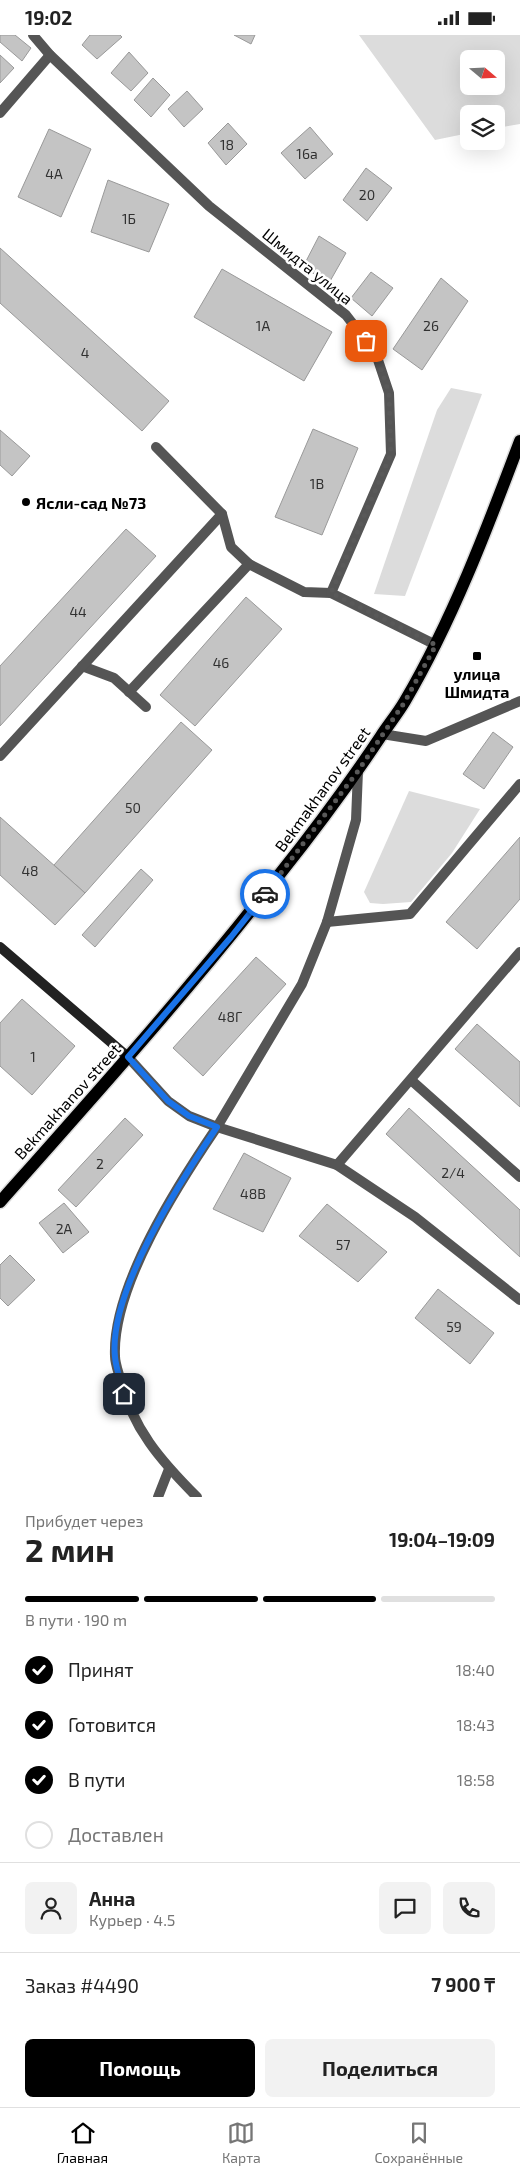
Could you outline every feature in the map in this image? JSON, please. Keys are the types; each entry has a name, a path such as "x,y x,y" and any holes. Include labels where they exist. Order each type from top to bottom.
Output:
{"main road":[{"name":"Bekmakhanov street","path":"0,1202 231,937 316,829 358,771 404,703 436,645 497,501 520,441"}],"street":[{"name":"Шмидта улица","path":"33,35 50,55 209,206 346,315 376,354 389,393 391,454 331,593"},
{"path":"0,113 50,55"},
{"path":"156,447 222,514 231,547 249,564 304,592 331,593 436,645"},
{"path":"0,756 222,514"},
{"path":"129,692 249,564"},
{"path":"82,666 114,678 146,707"},
{"path":"382,734 426,741 520,701"},
{"path":"197,1497 170,1469 141,1433 124,1394 115,1357 117,1323 132,1274 185,1174 217,1127 302,984 327,922 356,820 358,771"},
{"path":"327,922 410,914 520,783"},
{"path":"0,947 128,1057 168,1101 189,1116 217,1127 337,1165 415,1217 520,1301"},
{"path":"337,1165 520,952"},
{"path":"411,1080 520,1177"},
{"path":"158,1497 170,1469"}],"shaded area":[{"path":"359,35 520,35 520,124 505,126 505,105 460,105 460,135 435,140"},
{"path":"451,388 482,394 405,596 374,594 437,410"},
{"path":"409,791 480,809 452,853 411,902 370,903 364,892"}],"building":[{"path":"0,35 15,35 31,48 22,61 0,42"},
{"path":"90,35 120,35 122,37 97,59 82,45"},
{"path":"234,35 255,35 251,44"},
{"path":"129,52 148,73 131,91 111,73"},
{"path":"0,55 14,68 0,83"},
{"path":"153,78 170,95 151,117 134,100"},
{"path":"187,91 203,109 184,127 168,109"},
{"path":"228,123 247,144 226,165 208,143"},
{"path":"310,127 333,154 305,179 281,153"},
{"path":"49,129 91,149 61,217 18,197"},
{"path":"366,168 392,188 367,221 343,200"},
{"path":"108,180 169,204 149,252 91,232"},
{"path":"319,236 346,253 329,283 303,267"},
{"path":"0,248 169,401 142,431 0,303"},
{"path":"222,269 332,332 304,381 194,317"},
{"path":"371,272 393,288 372,316 351,298"},
{"path":"441,278 468,301 422,370 393,349"},
{"path":"313,429 358,448 322,535 275,517"},
{"path":"0,430 30,456 12,476 0,465"},
{"path":"126,529 156,556 0,726 0,666"},
{"path":"246,597 282,629 195,726 160,695"},
{"path":"181,722 212,750 85,893 54,865"},
{"path":"493,732 513,747 484,789 463,774"},
{"path":"0,817 85,893 55,925 0,875"},
{"path":"520,837 520,899 477,949 446,922"},
{"path":"141,869 153,880 95,947 82,935"},
{"path":"256,957 286,984 203,1076 173,1048"},
{"path":"22,999 75,1046 32,1095 0,1066 0,1023"},
{"path":"477,1024 520,1062 520,1107 455,1049"},
{"path":"409,1108 520,1210 520,1257 386,1134"},
{"path":"125,1118 143,1135 76,1207 58,1190"},
{"path":"244,1153 291,1178 263,1232 213,1209"},
{"path":"64,1203 89,1232 63,1253 39,1223"},
{"path":"327,1204 387,1252 358,1282 299,1236"},
{"path":"10,1255 35,1280 8,1306 0,1298 0,1265"},
{"path":"438,1289 494,1333 470,1364 415,1318"}],"way so far":[{"path":"265,894 358,771 404,703 436,645 331,593 341,566 391,454 389,393 376,354 366,341"}],"place":[{"name":"Ясли-сад №73","path":"26,502"},
{"name":"улица Шмидта","path":"477,656"}],"route":[{"path":"124,1394 115,1357 117,1323 132,1274 185,1174 217,1127 189,1116 168,1101 128,1057 231,937 265,894"}]}
